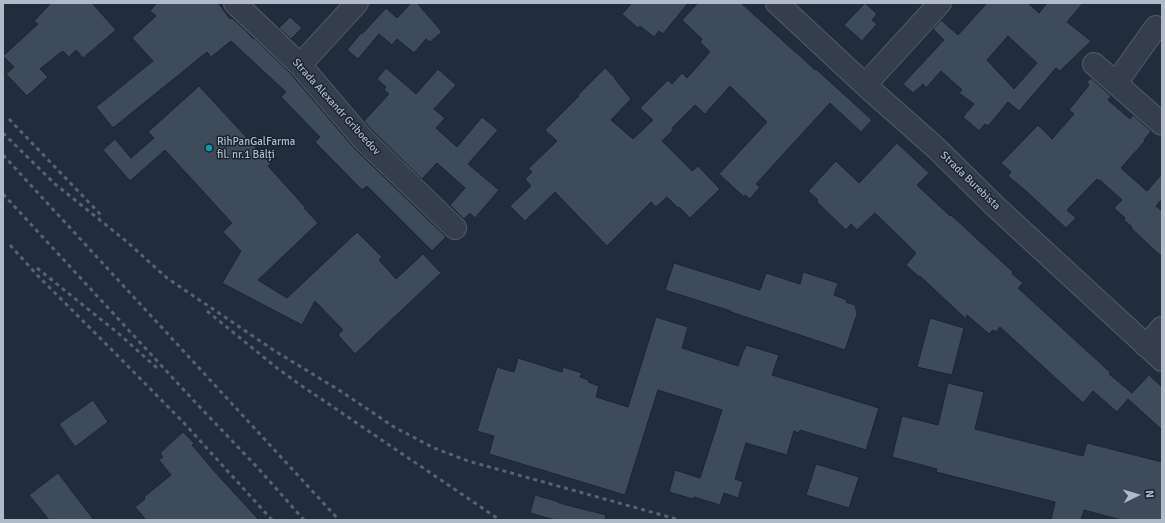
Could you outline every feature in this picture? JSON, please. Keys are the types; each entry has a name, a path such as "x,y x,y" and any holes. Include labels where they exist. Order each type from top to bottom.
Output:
{"street":[{"name":"Strada Alexandr Griboedov","path":"235,3 300,65 363,139 455,228"},
{"path":"300,65 358,3"},
{"name":"Strada Burebista","path":"777,3 865,85 936,148 997,208 1162,360"},
{"path":"865,85 940,3"},
{"path":"1118,85 1122,76 1156,27"},
{"path":"1094,64 1162,124"},
{"path":"1146,346 1162,328"}],"building":[{"path":"51,3 92,3 116,30 83,58 76,50 69,57 63,51 61,52 40,69 48,77 27,96 6,74 14,67 3,56 38,24 34,21"},
{"path":"157,3 218,3 230,19 232,18 291,74 354,148 446,237 432,251 367,186 362,190 315,142 320,137 281,97 286,92 231,41 211,57 207,52 113,128 96,107 153,61 132,38 156,16 150,11"},
{"path":"411,3 417,3 442,32 430,42 426,39 414,53 397,39 392,45 379,34 358,59 347,50 361,33 362,34 386,8 397,18"},
{"path":"632,3 688,3 663,34 659,31 654,37 640,26 638,28 622,14"},
{"path":"698,3 741,3 872,120 861,132 830,103 756,184 760,187 750,199 745,195 744,197 719,174 767,122 730,86 705,114 695,105 672,128 673,130 662,141 692,171 698,166 720,189 690,218 667,197 656,207 651,202 607,246 555,192 525,221 510,206 531,186 525,179 532,172 528,169 557,141 545,130 605,68 616,79 631,99 611,120 633,139 653,120 640,108 668,80 672,84 682,73 687,78 710,52 700,42 702,39 682,20"},
{"path":"865,3 877,14 872,20 877,24 862,41 844,25"},
{"path":"987,3 1028,3 1039,13 1047,3 1083,3 1067,22 1091,41 1060,71 1056,68 1019,111 1008,102 988,126 985,124 979,131 963,117 974,104 959,93 962,90 941,71 926,88 923,84 913,93 903,84 944,40 933,29 941,20 958,35","holes":["1008,36 1037,63 1014,89 987,60"]},
{"path":"290,17 302,28 291,39 279,28"},
{"path":"386,68 416,94 438,69 456,85 434,109 445,118 436,128 457,147 482,117 498,130 468,164 499,190 475,218 470,213 464,219 450,205 465,188 437,163 422,179 364,121 389,94 384,90 386,87 377,79"},
{"path":"1091,78 1111,96 1108,100 1130,119 1133,115 1151,131 1144,140 1145,141 1121,168 1147,191 1162,174 1162,199 1156,206 1162,211 1162,257 1131,228 1132,227 1124,220 1125,218 1114,208 1122,200 1100,180 1099,181 1097,179 1067,210 1076,218 1066,228 1008,176 1011,172 1001,163 1038,125 1052,139 1074,114 1069,110 1089,85 1087,82"},
{"path":"199,86 271,164 268,166 318,223 258,280 287,298 357,232 382,257 379,260 396,279 423,254 441,273 355,354 338,335 343,330 315,301 302,325 222,283 241,251 223,232 232,223 165,150 130,181 103,150 115,139 131,158 154,138 148,132"},
{"path":"897,143 929,173 917,185 1013,272 1012,274 1023,283 1018,288 1111,373 1109,374 1132,393 1149,375 1162,387 1162,430 1128,399 1117,412 1093,391 1083,403 1000,327 996,332 993,330 989,334 967,315 966,319 920,276 919,277 906,265 916,253 875,213 857,230 851,224 846,230 817,202 818,200 808,191 836,161 859,183"},
{"path":"674,263 760,290 766,273 800,284 803,272 838,283 834,295 855,305 857,314 845,350 665,290"},
{"path":"656,317 688,327 682,348 738,366 746,345 779,355 772,375 879,408 866,450 800,430 799,433 794,431 787,455 746,443 735,479 743,482 738,498 724,493 720,505 694,497 693,499 669,492 675,470 700,478 722,410 658,390 625,495 489,454 494,436 477,431 497,367 514,372 518,358 562,372 563,367 582,373 580,377 599,386 596,397 628,407"},
{"path":"930,318 964,328 952,375 917,367"},
{"path":"948,383 984,392 975,429 1083,456 1087,443 1162,462 1162,520 1121,520 1084,510 1081,520 1051,520 1055,502 936,472 937,469 892,457 902,416 938,425"},
{"path":"93,400 108,422 75,447 59,424"},
{"path":"183,432 194,443 192,445 214,471 259,520 146,520 135,507 145,499 144,497 171,475 159,460 163,457 160,453"},
{"path":"816,464 859,477 849,508 806,495"},
{"path":"58,473 94,520 49,520 29,495"},
{"path":"535,495 606,515 605,520 555,520 530,513"}],"railway":[{"path":"9,119 101,215"},
{"path":"3,133 55,184 126,241 167,278 275,351 342,392 394,427 434,448 468,461 680,520"},
{"path":"3,155 339,520"},
{"path":"3,194 257,467 304,520"},
{"path":"10,245 39,277 184,423 272,520"},
{"path":"37,268 119,334 157,368"},
{"path":"207,311 299,384 500,520"}],"place":[{"name":"RihPanGalFarma fil. nr.1 Bălți","path":"209,148"}]}
